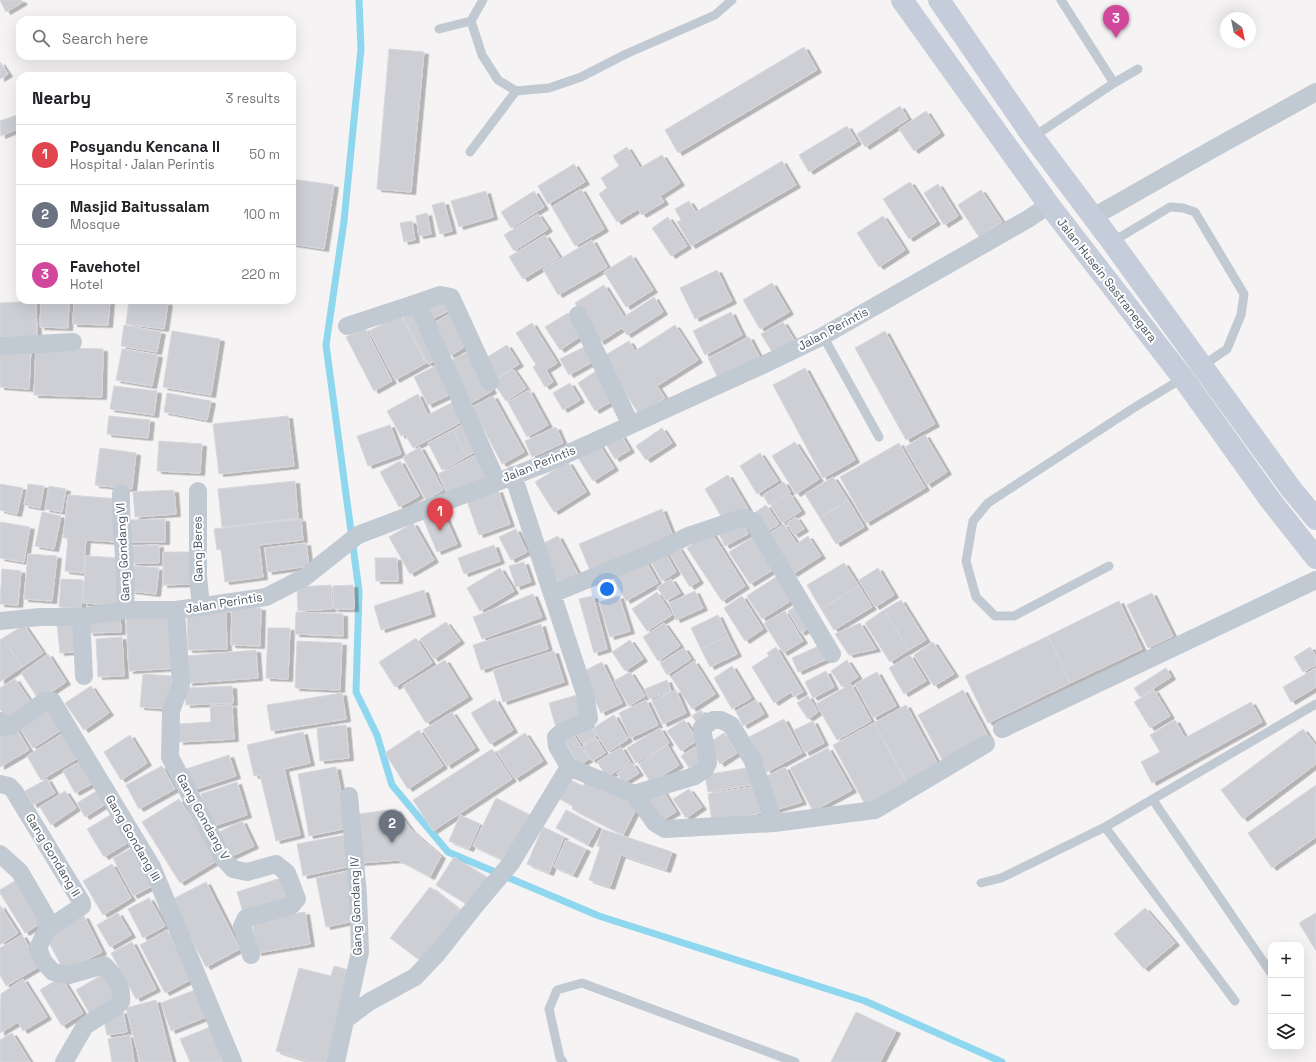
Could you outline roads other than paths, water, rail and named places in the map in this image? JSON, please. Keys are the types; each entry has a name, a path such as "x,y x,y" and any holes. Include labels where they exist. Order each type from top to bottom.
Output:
{"main road":[{"name":"Jalan Husein Sastranegara","path":"902,0 1049,204 1182,378 1271,501 1316,558"},
{"name":"Jalan Husein Sastranegara","path":"939,0 1042,131 1093,217 1292,490 1316,519"}],"street":[{"path":"1093,217 1316,92"},
{"name":"Jalan Perintis","path":"0,621 40,617 81,617 125,610 176,610 266,597 305,577 358,535 547,463 823,336 1028,219 1049,204"},
{"path":"347,326 440,295 451,297 490,382"},
{"path":"417,303 505,478 552,594 589,714 589,718 585,722 563,731 556,737 557,746 569,767 634,794 655,823 665,830 774,823 875,810 986,744"},
{"path":"578,315 631,425"},
{"path":"0,346 72,342"},
{"name":"Gang Beres","path":"198,491 198,576 201,607"},
{"name":"Gang Gondang VI","path":"121,493 120,515 126,591 125,610"},
{"path":"552,594 657,551 688,536 742,518 748,519 754,522 832,654"},
{"path":"1002,729 1316,580"},
{"name":"Gang Gondang V","path":"176,610 181,684 171,711 170,757 223,858 233,869 248,872 276,864 287,873 297,899 291,906 246,918 242,926 251,955"},
{"path":"81,617 84,676"},
{"name":"Gang Gondang III","path":"0,721 4,727 11,726 45,700 52,701 152,866 233,1062"},
{"path":"634,794 695,776 705,770 708,763 702,728 713,720 721,720 730,725 753,761 774,823"},
{"path":"345,1020 370,1002 415,977 437,954 511,863 569,767"},
{"name":"Gang Gondang II","path":"0,784 9,786 14,791 82,903 82,906 47,929"},
{"name":"Gang Gondang IV","path":"336,1062 360,952 358,894 349,796"},
{"path":"0,854 20,872 45,915 47,929 38,948 43,961 53,972 69,975 104,965 114,974 122,993 121,1002 85,1026 64,1062"}],"lane":[{"path":"438,29 471,21 483,0"},
{"path":"471,21 482,55 498,80 516,91 549,88 581,77 626,54 715,15 732,0"},
{"path":"1061,0 1114,83"},
{"path":"1042,131 1114,83 1138,70"},
{"path":"470,152 516,91"},
{"path":"1112,242 1170,207 1183,208 1195,212 1244,294 1241,315 1227,349 1202,366"},
{"path":"823,336 879,437"},
{"path":"1110,566 1014,616 995,616 976,598 966,561 973,521 988,503 1182,378"},
{"path":"981,883 1001,878 1105,827 1316,704"},
{"path":"1153,800 1268,969"},
{"path":"1105,827 1235,1001"},
{"path":"563,1062 560,1058 549,1009 557,990 582,983 795,1062"}],"waterway":[{"path":"359,0 361,49 344,221 326,345 359,591 356,692 377,735 392,785 448,852 599,916 865,1001 1002,1062"}],"place":[{"name":"Favehotel","path":"1116,38"},
{"name":"Posyandu Kencana II","path":"440,531"},
{"name":"Masjid Baitussalam","path":"392,843"}]}
